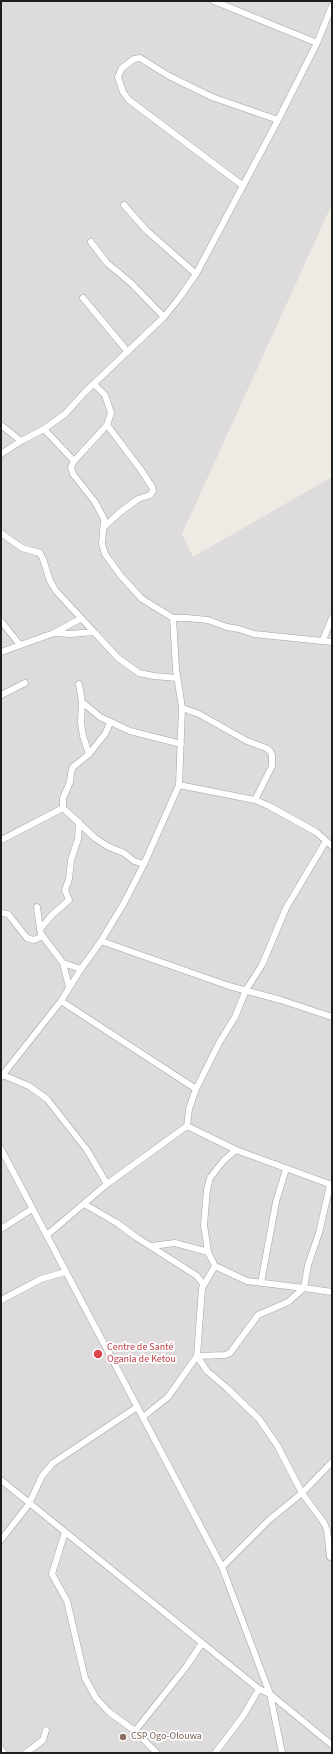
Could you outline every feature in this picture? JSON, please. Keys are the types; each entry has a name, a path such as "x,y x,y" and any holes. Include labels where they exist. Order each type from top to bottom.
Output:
{"street":[{"path":"214,1 317,42"},
{"path":"1,454 44,429 65,414 164,317 180,297 196,274 242,185 278,120 317,42 332,6"},
{"path":"242,185 129,100 123,92 118,77 122,68 134,59 140,58 169,76 212,97 278,120"},
{"path":"124,205 146,230 196,274"},
{"path":"91,242 108,263 131,283 164,317"},
{"path":"83,298 128,352"},
{"path":"94,384 105,395 108,403 110,413 107,425 74,461 71,467 73,474 95,502 104,518 102,544 105,554 121,576 142,599 173,618 208,620 227,628 239,629 254,634 332,642"},
{"path":"1,425 21,441"},
{"path":"104,527 119,513 138,500 150,495 152,491 152,486 107,425"},
{"path":"44,429 74,461"},
{"path":"1,533 22,548 40,553 50,581 63,600 118,658 139,673 177,678"},
{"path":"107,1184 87,1150 47,1100 29,1086 2,1076 61,1001 80,968 101,941 144,864 178,785 182,708 177,678 173,618"},
{"path":"323,640 332,618"},
{"path":"1,652 54,634 80,619"},
{"path":"1,621 20,645"},
{"path":"54,634 94,632"},
{"path":"1,695 25,683"},
{"path":"79,684 82,702 81,723 83,736 89,754"},
{"path":"82,702 110,723 144,735 181,744"},
{"path":"182,708 200,714 247,741 270,751 272,755 272,766 256,800"},
{"path":"110,723 105,734 89,754 73,767 70,782 63,798 63,808 95,838 107,846 124,853 134,861 144,864"},
{"path":"178,785 256,800 316,832 332,846"},
{"path":"1,840 63,808"},
{"path":"40,929 68,900 65,890 69,879 72,854 78,839 79,822"},
{"path":"47,1235 107,1184 187,1126 189,1110 196,1089 219,1043 235,1017 246,990 262,965 286,908 326,841"},
{"path":"37,907 40,929 43,936 63,963 68,987"},
{"path":"1,913 8,914 27,938 34,940 43,936"},
{"path":"101,941 222,984 281,1000 332,1017"},
{"path":"63,963 80,968"},
{"path":"61,1001 196,1089"},
{"path":"187,1126 236,1150 263,1158 286,1169 331,1185 319,1233 308,1265 304,1288 288,1302 258,1315 230,1353 225,1355 197,1356"},
{"path":"1,1149 222,1567 270,1694 282,1753"},
{"path":"236,1150 216,1169 210,1178 207,1189 204,1225 208,1252 215,1266 246,1281 332,1292"},
{"path":"261,1283 276,1202 286,1169"},
{"path":"84,1204 197,1276 203,1284"},
{"path":"1,1229 32,1209"},
{"path":"152,1246 175,1243 208,1252"},
{"path":"143,1417 168,1398 197,1356 203,1284 215,1266"},
{"path":"1,1300 41,1279 65,1272"},
{"path":"197,1356 207,1371 259,1419 277,1445 302,1493 328,1530 330,1557"},
{"path":"1,1540 29,1504 42,1476 53,1462 137,1407"},
{"path":"222,1567 269,1520 302,1493 332,1462"},
{"path":"1,1480 259,1689 270,1694 332,1745"},
{"path":"65,1532 52,1574 67,1601 85,1678 96,1698 109,1712 135,1731 157,1753"},
{"path":"135,1731 186,1667 202,1643"},
{"path":"215,1753 244,1716 259,1689"},
{"path":"26,1753 43,1740 46,1730"},
{"path":"1,1749 4,1753"}],"shaded area":[{"path":"1,1 332,1 332,204 182,534 193,557 332,477 332,1753 1,1753"}],"place":[{"name":"Centre de Santé Oganla de Ketou","path":"98,1354"},
{"name":"CSP Ogo-Olouwa","path":"123,1737"}]}
